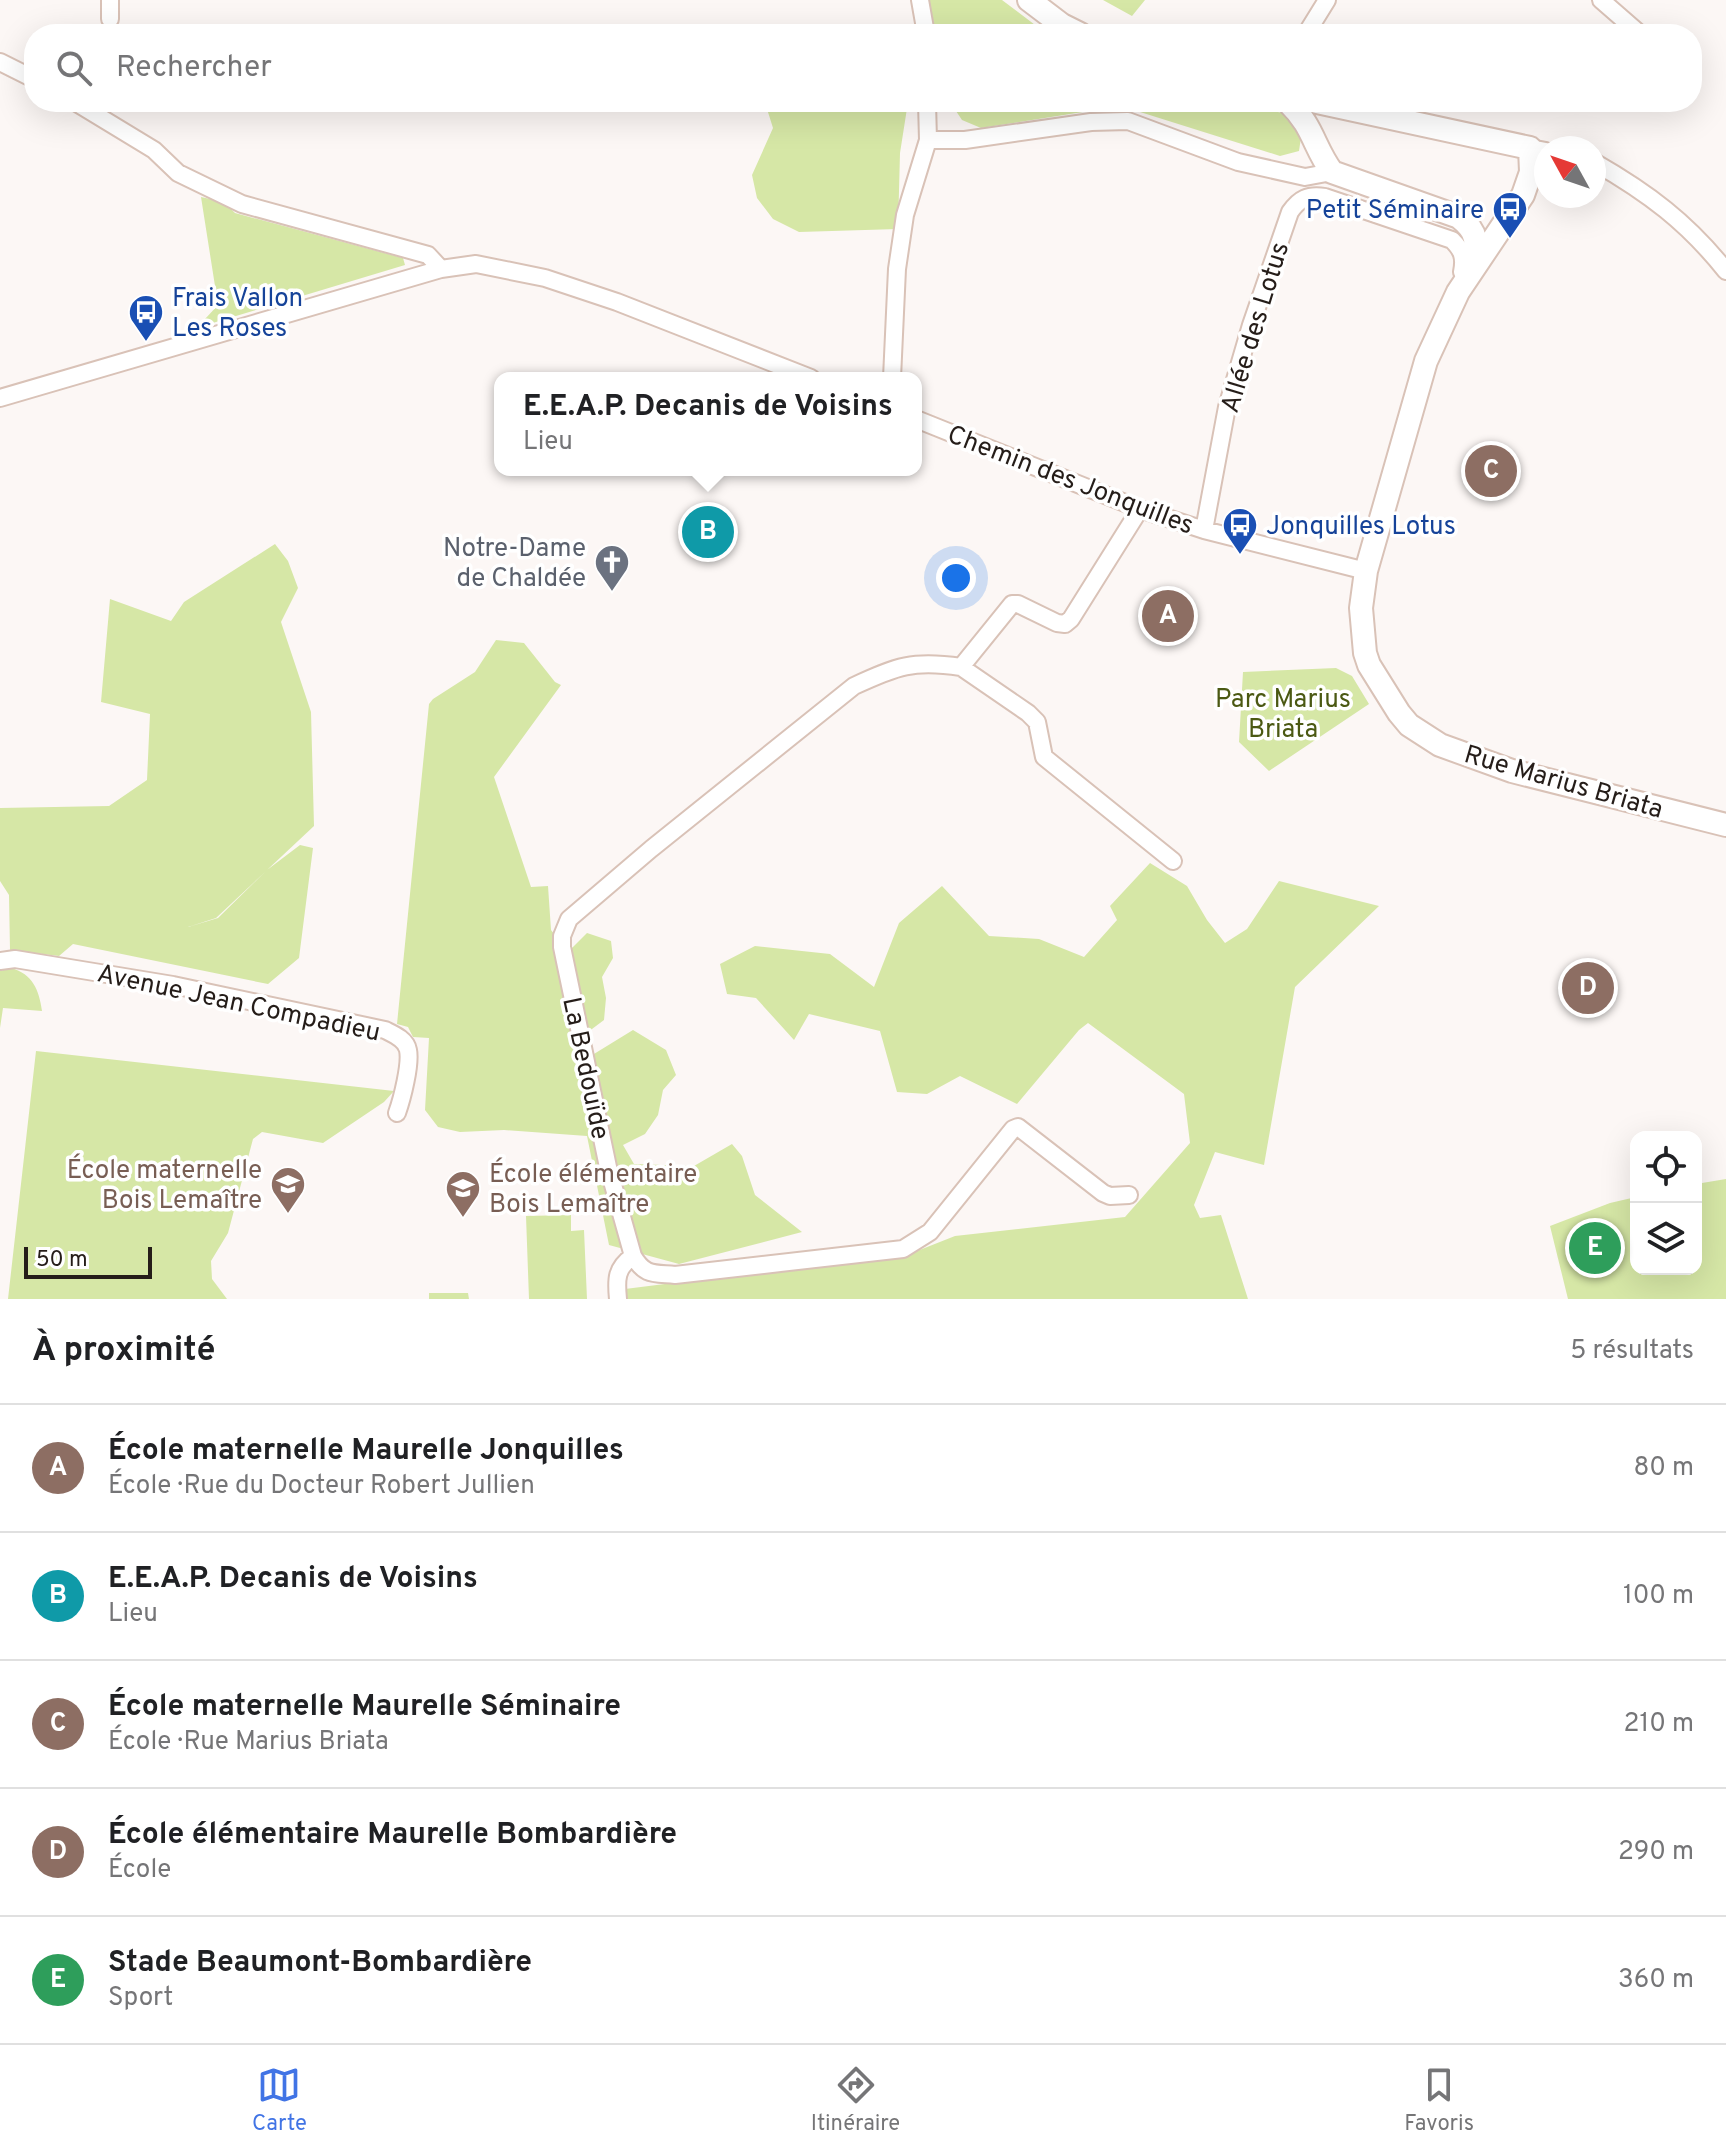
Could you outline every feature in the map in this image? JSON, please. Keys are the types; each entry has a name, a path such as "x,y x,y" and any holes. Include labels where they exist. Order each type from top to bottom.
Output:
{"street":[{"path":"110,0 110,19"},
{"path":"920,0 924,24"},
{"path":"1029,0 1061,24"},
{"path":"1601,0 1629,24"},
{"path":"1310,24 1318,5"},
{"path":"0,62 24,74"},
{"path":"91,112 154,150 178,173 242,204 428,255 441,269"},
{"path":"892,372 897,269 905,215 928,140 927,112"},
{"path":"1299,112 1332,172"},
{"path":"1361,112 1534,149"},
{"path":"1318,147 1323,133 1333,121 1344,115 1365,113"},
{"path":"928,140 965,140 1091,122 1128,121 1238,162 1305,177 1332,172 1459,217 1488,220 1510,214"},
{"name":"Rue Marius Briata","path":"1534,163 1523,195 1458,292 1426,361 1366,571 1361,608 1365,653 1369,665 1399,713 1409,725 1440,745 1512,771 1726,825"},
{"path":"1606,169 1676,216 1726,271"},
{"name":"Allée des Lotus","path":"1204,530 1231,393 1290,212 1298,201 1313,195 1325,197 1452,240 1461,249 1464,260 1458,292"},
{"path":"1458,292 1477,240 1473,228 1459,217"},
{"path":"0,398 441,269 476,264 545,278 617,302 796,372"},
{"name":"Chemin des Jonquilles","path":"922,421 1140,509 1204,530 1366,571"},
{"path":"961,667 1012,604 1057,623 1065,624 1071,619 1140,509"},
{"name":"La Bedouïde","path":"633,1256 608,1167 562,936 569,919 854,686 911,663 961,667 1028,713 1037,722 1044,757 1173,861"},
{"name":"Avenue Jean Compadieu","path":"0,961 15,959 173,985 385,1030 403,1041 408,1050 397,1113"},
{"path":"618,1299 616,1277 620,1268 633,1256 641,1269 675,1275 903,1249 930,1232 1013,1129 1018,1127 1103,1193 1110,1196 1129,1195"}],"green space":[{"path":"929,0 1002,0 1034,24 934,24"},
{"path":"1103,0 1145,0 1132,16"},
{"path":"768,112 906,112 900,153 898,229 799,232 773,219 757,198 752,175 773,128"},
{"path":"957,112 1083,112 981,128 962,120"},
{"path":"1140,112 1287,114 1302,131 1299,151 1280,156"},
{"path":"201,197 224,202 235,213 403,258 405,265 206,325 205,319 218,305"},
{"path":"275,544 288,561 298,588 281,622 311,712 314,826 268,869 300,845 313,848 299,958 268,984 73,944 59,956 10,950 9,895 0,881 0,808 109,806 147,780 150,714 101,702 110,599 171,621 184,602","holes":["264,873 218,918 188,927 216,918"]},
{"path":"496,640 524,643 555,682 561,685 494,777 531,887 548,886 551,930 568,952 587,933 611,941 613,958 602,977 606,998 604,1020 572,1044 576,1065 633,1030 666,1050 676,1075 663,1090 658,1115 645,1134 623,1145 634,1164 694,1166 732,1144 742,1156 755,1195 802,1232 679,1264 609,1245 587,1136 504,1130 460,1132 438,1127 425,1110 429,1038 413,1037 408,1027 397,1024 429,704 475,672"},
{"name":"Parc Marius Briata","path":"1336,668 1352,676 1369,704 1269,771 1239,742 1243,672"},
{"path":"1150,863 1187,886 1225,943 1247,929 1279,881 1379,906 1295,987 1264,1165 1215,1152 1194,1205 1200,1218 1221,1215 1248,1299 625,1299 625,1289 912,1253 955,1236 1125,1217 1190,1143 1184,1094 1088,1023 1017,1104 960,1076 927,1094 897,1092 880,1031 809,1014 794,1040 756,998 727,994 720,964 755,946 830,954 874,987 899,923 942,886 989,936 1039,939 1084,957 1117,920 1110,906"},
{"path":"11,968 25,974 34,984 42,1011 3,1008 0,1028 0,971"},
{"path":"36,1051 394,1091 384,1102 323,1143 262,1132 253,1139 228,1233 211,1261 212,1279 227,1299 8,1299"},
{"path":"1726,1179 1726,1299 1568,1299 1550,1226 1630,1198 1630,1275 1702,1275 1702,1183"},
{"path":"571,1215 571,1231 584,1230 587,1299 529,1299 526,1216"},
{"path":"429,1293 468,1293 469,1299 429,1299"}],"place":[{"name":"Petit Séminaire","path":"1510,240"},
{"name":"Frais Vallon Les Roses","path":"146,343"},
{"name":"École maternelle Maurelle Séminaire","path":"1491,471"},
{"name":"E.E.A.P. Decanis de Voisins","path":"708,532"},
{"name":"Jonquilles Lotus","path":"1240,556"},
{"name":"Notre-Dame de Chaldée","path":"612,593"},
{"name":"École maternelle Maurelle Jonquilles","path":"1168,616"},
{"name":"École élémentaire Maurelle Bombardière","path":"1588,988"},
{"name":"École maternelle Bois Lemaître","path":"288,1215"},
{"name":"École élémentaire Bois Lemaître","path":"463,1219"},
{"name":"Stade Beaumont-Bombardière","path":"1595,1248"}]}
